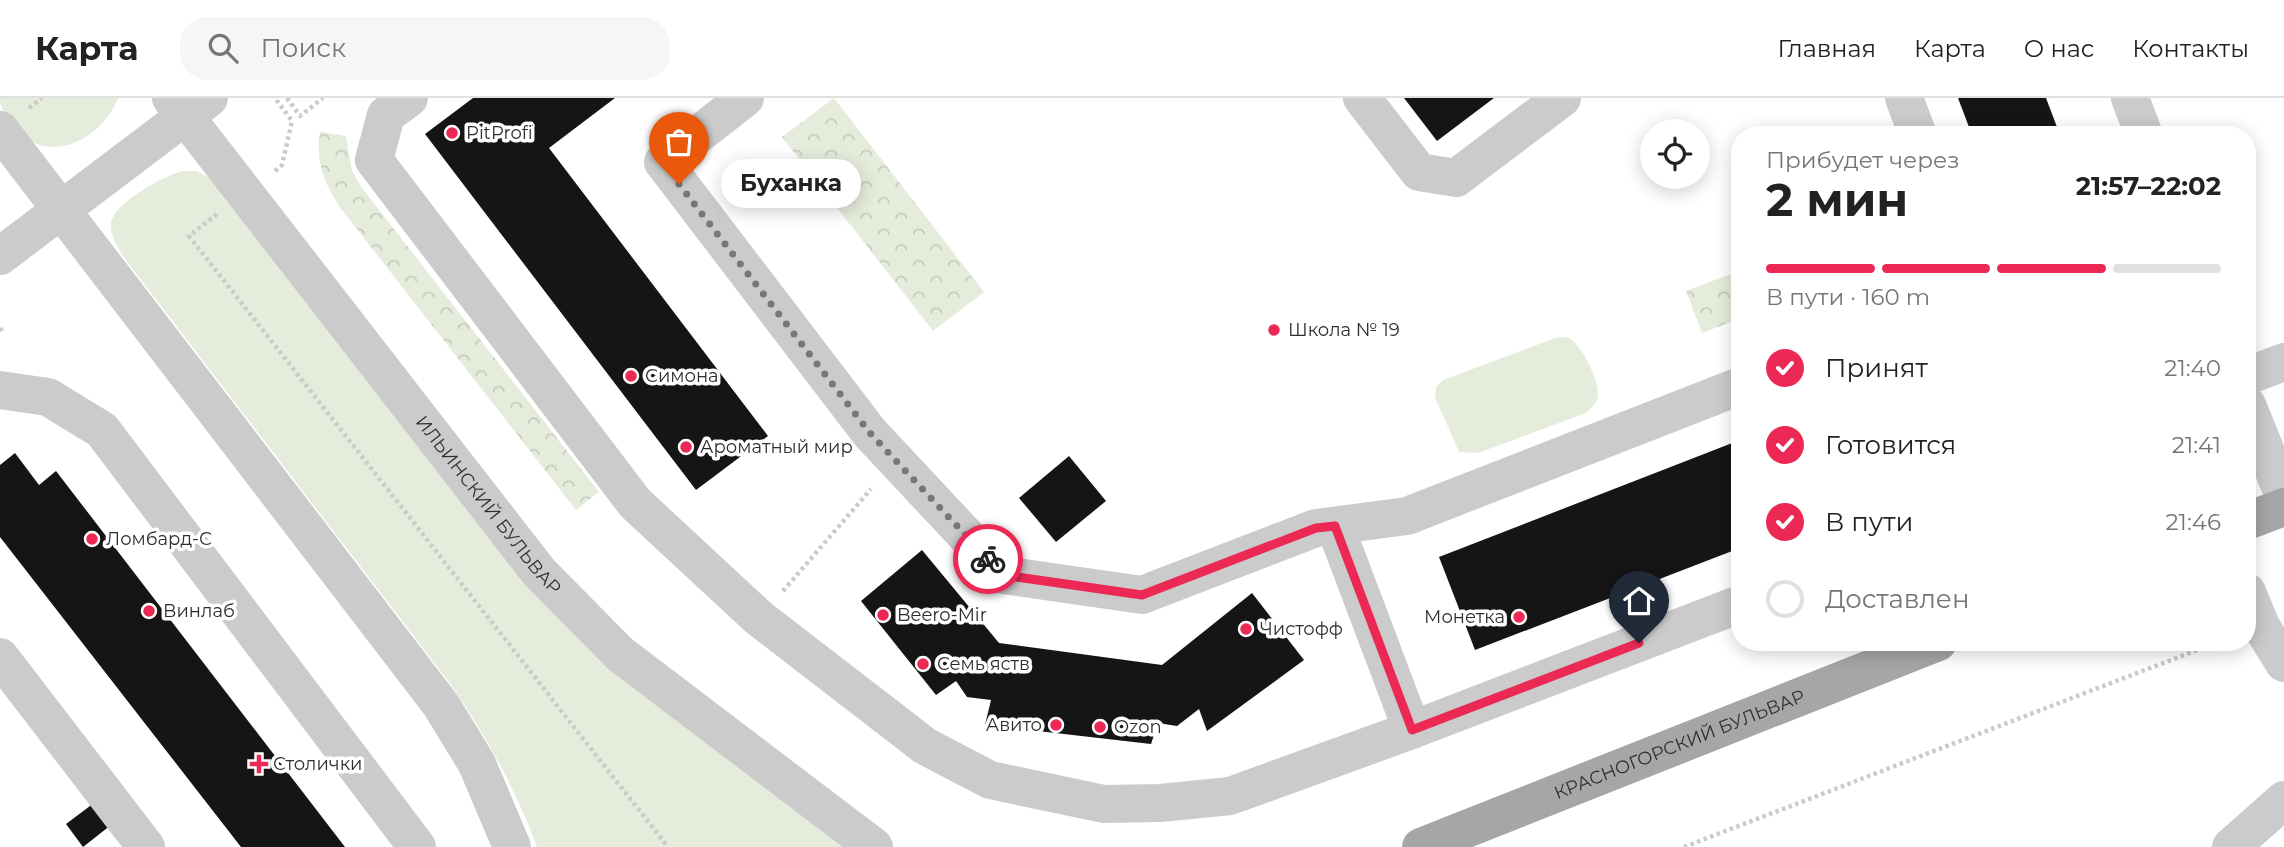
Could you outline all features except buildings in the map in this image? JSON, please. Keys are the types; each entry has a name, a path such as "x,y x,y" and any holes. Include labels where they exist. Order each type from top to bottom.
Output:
{"main road":[{"path":"2256,518 2284,507"},
{"name":"КРАСНОГОРСКИЙ БУЛЬВАР","path":"1421,847 1915,651"}],"street":[{"path":"409,98 386,115 374,160 635,503 759,618 936,751 990,780 1104,804 1160,803 1230,796 1412,730 1731,607"},
{"path":"745,98 663,162 870,433 1003,575 1142,595 1316,528 1407,516 1731,390"},
{"path":"1362,98 1419,172 1456,178 1562,98"},
{"path":"1904,98 1915,126"},
{"path":"2130,98 2141,126"},
{"name":"ИЛЬИНСКИЙ БУЛЬВАР","path":"188,104 243,194 539,572 620,654 874,847"},
{"path":"0,256 60,211 188,104"},
{"path":"0,130 441,705 477,764 512,847"},
{"path":"2256,373 2284,362"},
{"path":"0,390 48,397 102,430 416,847"},
{"path":"2256,433 2284,496"},
{"path":"1335,526 1412,730"},
{"path":"2256,616 2284,663"},
{"path":"0,657 146,847"},
{"path":"2231,847 2284,800"}],"path":[{"path":"275,98 292,121 282,165 189,236 668,847"},
{"path":"287,98 300,116 323,98"},
{"path":"759,618 895,461"},
{"path":"1684,847 2195,651"}],"green space":[{"path":"0,98 118,98 100,126 72,144 57,147 42,146 28,139 7,117"},
{"path":"834,98 984,292 933,331 782,137"},
{"path":"320,132 346,136 352,171 362,188 599,492 576,510 339,206 322,171"},
{"path":"182,171 197,171 213,180 530,583 846,847 537,847 498,762 449,682 116,244 111,224 120,208 152,184"},
{"path":"1731,274 1731,322 1702,333 1686,291"},
{"path":"1567,337 1584,355 1594,375 1598,393 1592,407 1586,413 1478,453 1459,452 1435,397 1436,387 1443,380 1555,338"}],"way so far":[{"path":"679,184 870,433 988,559"}],"place":[{"name":"PitProfi","path":"452,133"},
{"name":"Буханка","path":"679,184"},
{"name":"Школа № 19","path":"1274,330"},
{"name":"Симона","path":"631,376"},
{"name":"Ароматный мир","path":"686,447"},
{"name":"Ломбард-С","path":"92,539"},
{"name":"Винлаб","path":"149,611"},
{"name":"Beero-Mir","path":"883,615"},
{"name":"Монетка","path":"1519,617"},
{"name":"Чистофф","path":"1246,629"},
{"name":"Семь яств","path":"923,664"},
{"name":"Авито","path":"1056,725"},
{"name":"Ozon","path":"1100,727"},
{"name":"Столички","path":"259,764"}],"route":[{"path":"988,559 1003,575 1142,595 1316,528 1335,526 1412,730 1639,643"}]}
